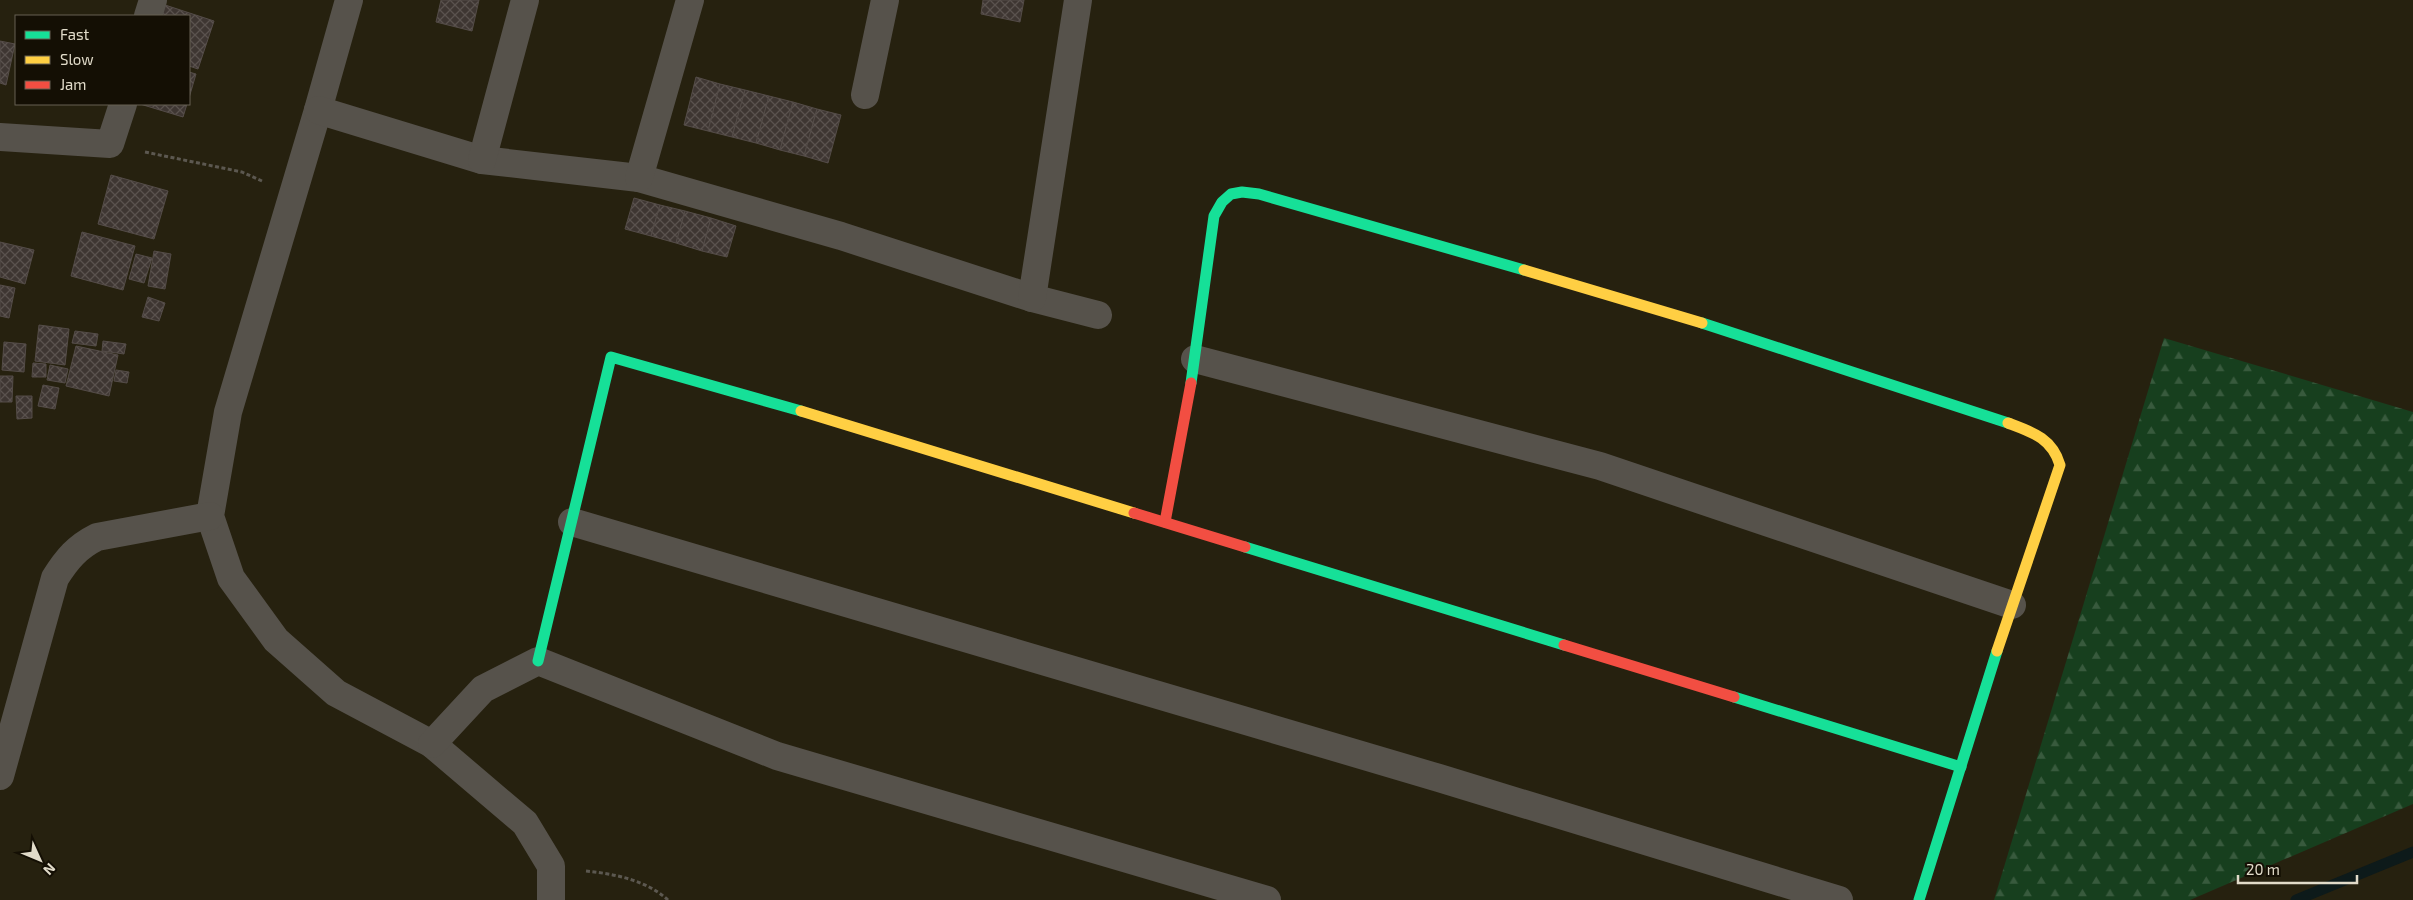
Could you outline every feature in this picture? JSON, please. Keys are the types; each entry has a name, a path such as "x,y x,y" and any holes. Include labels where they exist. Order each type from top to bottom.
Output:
{"street":[{"path":"148,15 153,0"},
{"path":"349,0 228,412 210,516 231,578 276,640 336,693 432,744 525,823 551,866 551,900"},
{"path":"482,160 525,0"},
{"path":"639,178 690,0"},
{"path":"865,95 885,0"},
{"path":"1032,298 1078,0"},
{"path":"0,137 110,144 123,105"},
{"path":"318,110 482,160 639,178 841,236 1032,298 1098,315"},
{"path":"1165,522 1195,359 1214,216 1221,202 1234,193 1248,193 1302,204 1645,305 1979,412 2038,434 2057,455 2060,465 2012,605 1919,900"},
{"path":"538,661 610,357 842,424 1165,522 1961,767"},
{"path":"1195,359 1600,466 2012,605"},
{"path":"0,776 55,578 68,557 82,544 97,537 210,516"},
{"path":"572,522 1439,778 1839,900"},
{"path":"432,744 483,689 538,661 777,756 1267,900"}],"path":[{"path":"110,144 242,172 292,196"},
{"path":"551,866 614,874 656,889 668,900"}],"green space":[{"path":"2164,338 2413,412 2413,804 2190,900 1994,900"}],"building":[{"path":"441,0 479,0 472,31 436,22"},
{"path":"983,0 1024,0 1020,22 981,14"},
{"path":"159,3 214,21 198,69 190,66 190,15 155,15"},
{"path":"0,41 15,44 6,85 0,83"},
{"path":"190,72 196,74 190,95"},
{"path":"696,77 720,84 708,131 684,125"},
{"path":"720,84 745,90 732,137 708,131"},
{"path":"745,90 769,96 756,143 732,137"},
{"path":"769,96 793,102 780,150 756,143"},
{"path":"793,102 817,109 804,156 780,150"},
{"path":"143,105 187,105 183,117"},
{"path":"817,109 841,115 828,163 804,156"},
{"path":"111,175 168,191 154,239 98,224"},
{"path":"634,198 660,205 651,236 625,229"},
{"path":"660,205 685,211 676,243 651,236"},
{"path":"685,211 711,218 702,251 676,243"},
{"path":"711,218 736,226 727,257 702,251"},
{"path":"82,232 135,246 123,290 71,276"},
{"path":"0,242 34,250 25,284 0,277"},
{"path":"154,251 171,254 165,289 148,286"},
{"path":"136,254 152,258 144,283 129,279"},
{"path":"0,285 15,288 9,318 0,316"},
{"path":"148,297 165,303 159,321 142,317"},
{"path":"39,325 69,329 65,365 35,361"},
{"path":"75,331 98,334 96,346 72,343"},
{"path":"103,341 126,344 124,354 102,351"},
{"path":"4,342 26,344 24,372 2,370"},
{"path":"76,346 118,355 109,396 66,386"},
{"path":"33,363 46,364 46,377 32,377"},
{"path":"50,365 68,369 65,383 47,380"},
{"path":"116,370 129,372 127,383 114,381"},
{"path":"0,376 13,376 12,402 0,402"},
{"path":"43,385 59,388 55,409 38,406"},
{"path":"16,396 32,396 32,418 17,419"}],"waterway":[{"path":"2296,900 2413,852"}],"traffic: fast":[{"path":"1191,383 1214,216 1222,202 1231,194 1242,192 1259,194 1524,270"},
{"path":"1702,323 2008,423"},
{"path":"538,661 611,357 801,411"},
{"path":"1245,547 1564,645"},
{"path":"1919,900 1997,651"},
{"path":"1734,697 1961,767"}],"traffic: slow":[{"path":"1524,270 1702,323"},
{"path":"801,411 1134,513"},
{"path":"1997,651 2060,465 2052,448 2040,437 2008,423"}],"traffic: jam":[{"path":"1165,522 1191,383"},
{"path":"1134,513 1245,547"},
{"path":"1564,645 1734,697"}]}
